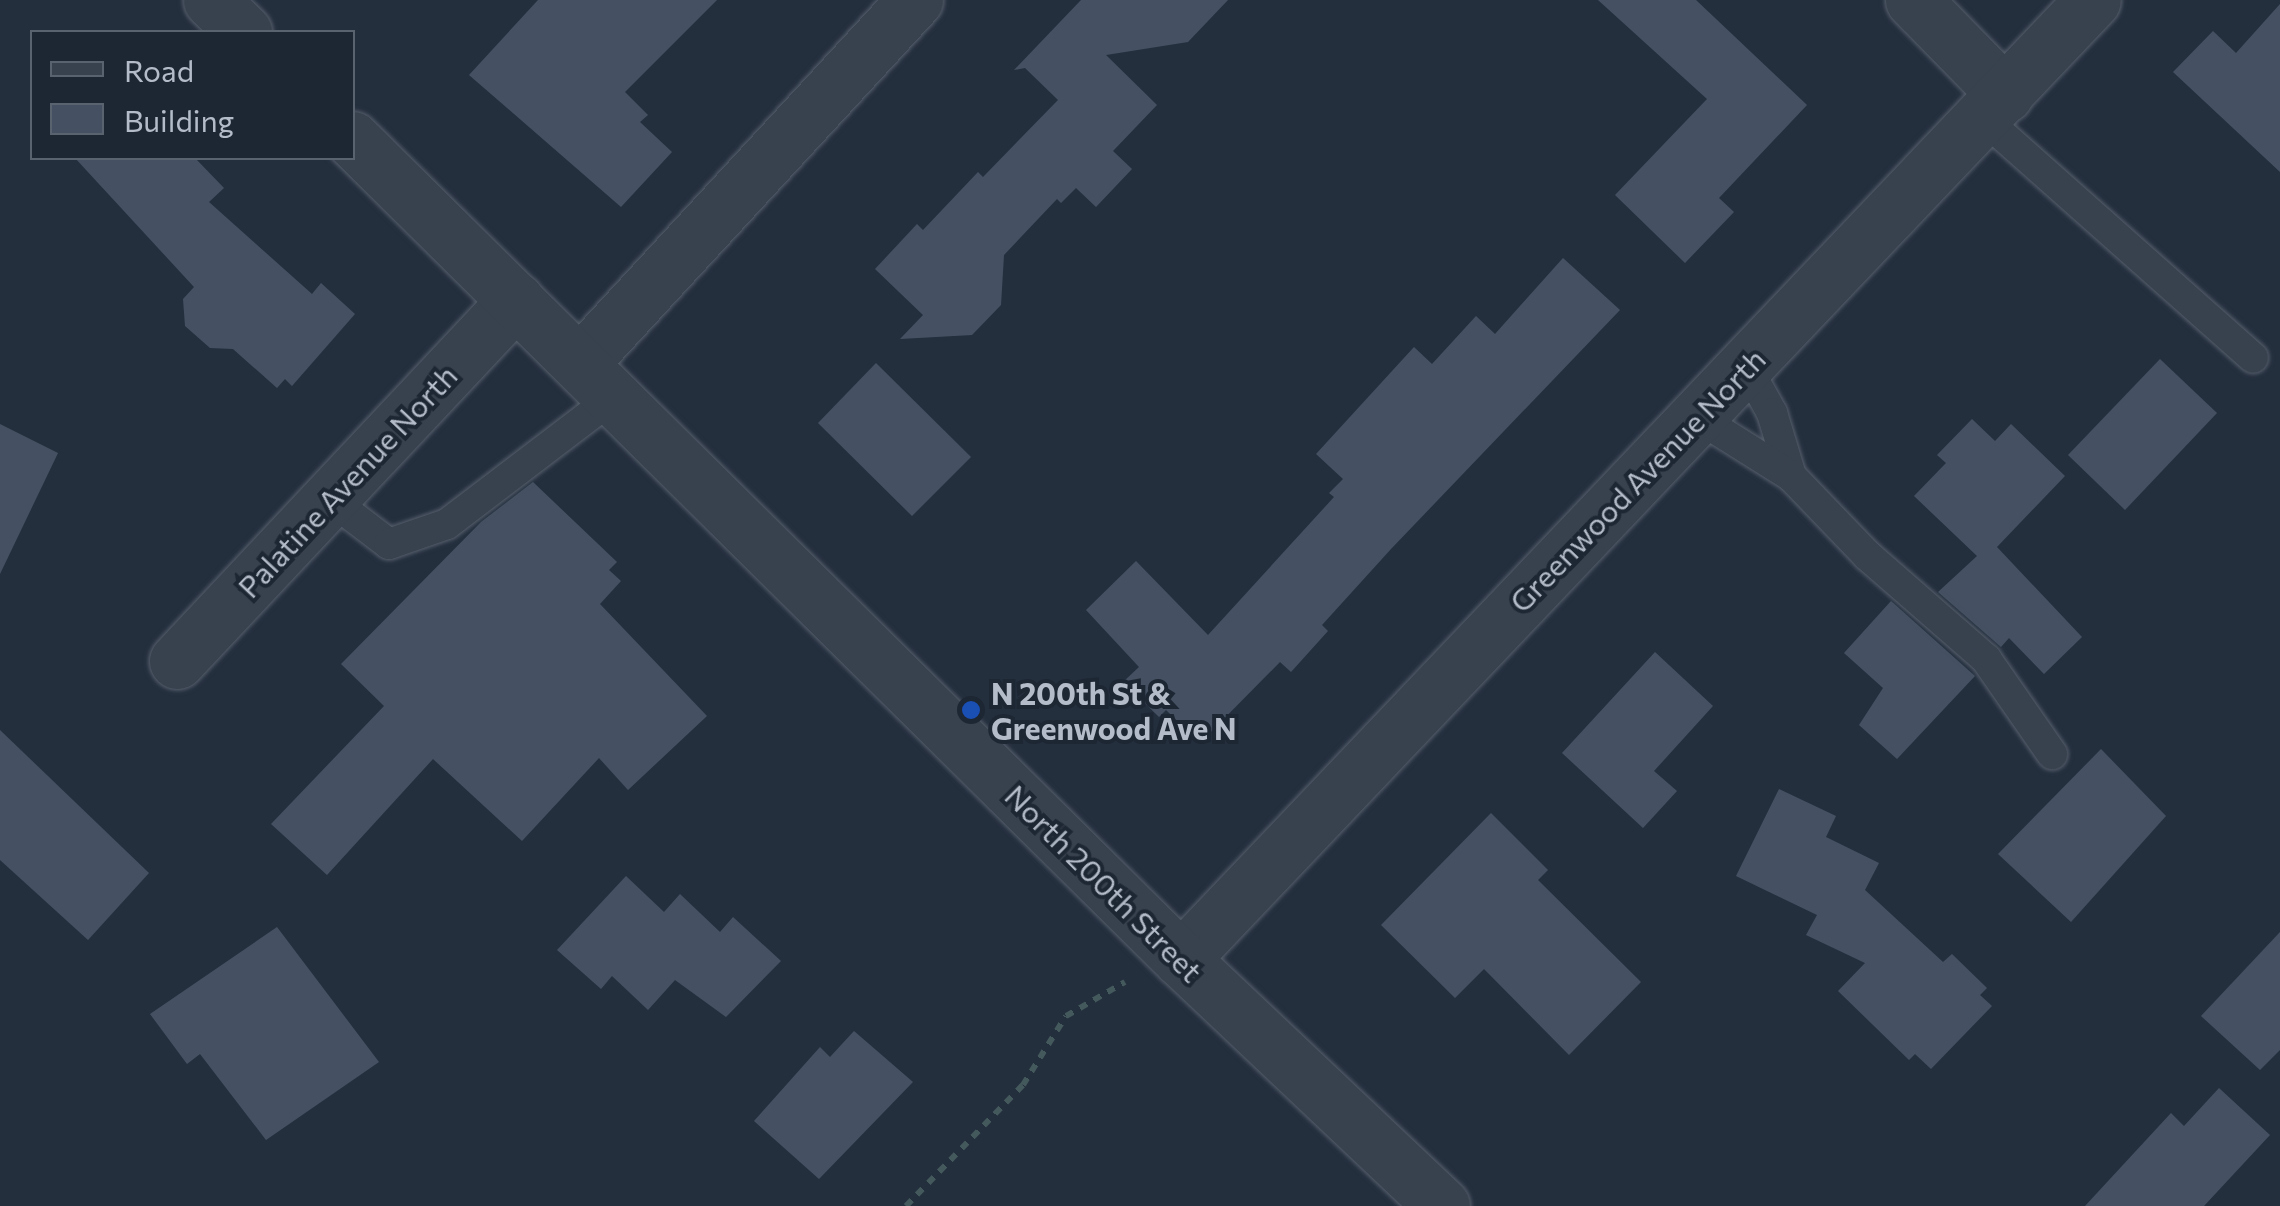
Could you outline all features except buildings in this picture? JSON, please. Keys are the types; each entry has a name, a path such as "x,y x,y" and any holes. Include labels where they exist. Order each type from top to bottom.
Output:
{"street":[{"path":"212,0 242,30"},
{"path":"597,380 915,0"},
{"path":"1913,0 1994,106"},
{"name":"Greenwood Avenue North","path":"1181,958 2094,0"},
{"name":"North 200th Street","path":"355,143 1181,958 1442,1206"},
{"name":"Palatine Avenue North","path":"177,661 516,300"}],"lane":[{"path":"1994,106 2253,358"},
{"path":"1746,366 1772,413 1792,476"},
{"path":"330,500 389,544 447,524 597,380"},
{"path":"1697,417 1792,476 1868,556 1986,659 2052,754"}],"path":[{"path":"906,1206 1023,1085 1066,1016 1181,958"}],"place":[{"name":"N 200th St & Greenwood Ave N","path":"971,710"}]}
